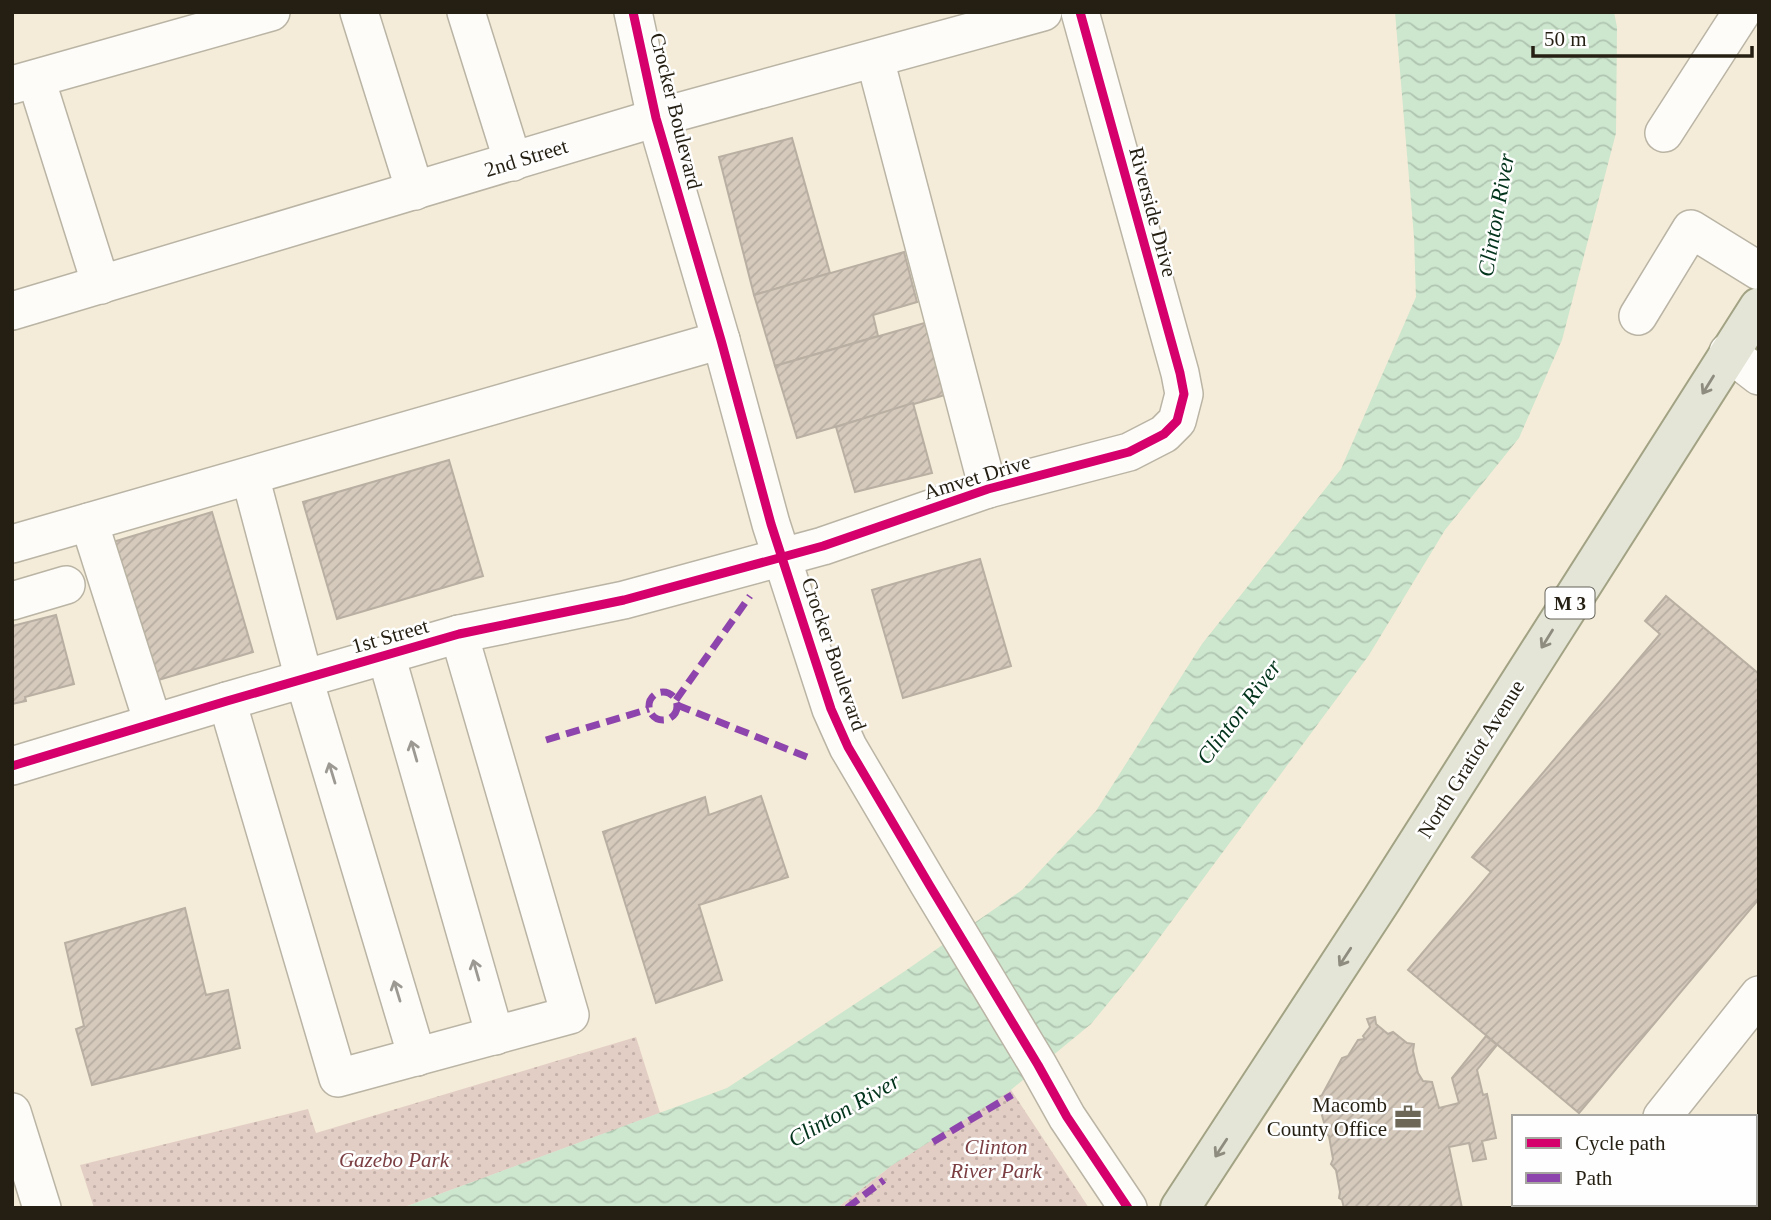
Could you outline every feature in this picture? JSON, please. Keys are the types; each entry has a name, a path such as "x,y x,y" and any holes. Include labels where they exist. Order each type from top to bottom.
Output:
{"main road":[{"name":"North Gratiot Avenue","path":"1180,1208 1382,899 1759,307"}],"street":[{"path":"101,285 24,82 271,12"},
{"path":"359,12 415,191"},
{"path":"466,12 513,162"},
{"name":"Crocker Boulevard","path":"632,12 656,118 782,557 831,709 848,747 1067,1117 1128,1208"},
{"name":"2nd Street","path":"12,312 656,118 1043,12"},
{"name":"Riverside Drive","path":"1080,12 1180,373 1184,394 1177,421"},
{"path":"1664,133 1742,12"},
{"path":"875,59 988,489"},
{"path":"1638,316 1691,229 1759,271"},
{"path":"12,544 721,340"},
{"path":"1728,352 1759,376"},
{"name":"Amvet Drive","path":"782,557 823,546 988,489 1129,452 1164,434 1177,421"},
{"path":"250,476 304,679 417,1057"},
{"path":"89,522 153,723"},
{"name":"1st Street","path":"12,766 460,634 624,600 782,557"},
{"path":"12,601 66,585"},
{"path":"227,701 338,1078 570,1015 460,634"},
{"path":"386,655 495,1036"},
{"path":"1664,1115 1759,995"},
{"path":"12,1112 39,1198"}],"green space":[{"name":"Gazebo Park","path":"636,1037 660,1113 402,1208 94,1208 80,1165 308,1109 316,1133"},
{"name":"Clinton River Park","path":"1011,1090 1089,1208 837,1208 891,1166"}],"water":[{"name":"Clinton River","path":"1395,12 1614,12 1617,27 1616,133 1562,340 1519,438 1445,530 1369,655 1137,968 1091,1024 1006,1094 891,1166 837,1208 402,1208 727,1088 1022,890 1096,811 1202,644 1341,469 1416,297 1414,237"}],"building":[{"path":"792,138 830,273 754,295 719,157"},
{"path":"904,252 917,302 873,315 878,336 775,366 754,295"},
{"path":"935,320 955,392 797,438 775,366"},
{"path":"913,403 932,473 855,492 836,427"},
{"path":"449,460 483,576 337,619 303,502"},
{"path":"212,512 253,652 155,681 113,542"},
{"path":"980,559 1011,666 903,698 872,590"},
{"path":"1666,596 1759,674 1759,899 1579,1113 1408,970 1491,872 1472,857 1660,634 1645,621"},
{"path":"56,615 74,684 25,697 26,701 12,704 12,626"},
{"path":"761,796 788,877 699,905 722,980 656,1003 603,832 705,797 709,815"},
{"path":"185,908 206,995 228,990 240,1048 92,1085 76,1029 84,1026 65,943"},
{"name":"Macomb County Office","path":"1375,1017 1376,1024 1388,1034 1393,1032 1407,1043 1414,1044 1418,1073 1423,1081 1432,1082 1439,1108 1459,1103 1452,1078 1486,1036 1497,1045 1477,1070 1483,1095 1487,1094 1496,1138 1482,1141 1486,1159 1473,1161 1469,1143 1449,1147 1462,1208 1344,1208 1339,1198 1336,1170 1331,1164 1333,1159 1329,1136 1324,1131 1317,1098 1322,1095 1342,1058 1348,1056 1358,1040 1365,1039 1363,1036 1370,1027 1367,1019"},
{"path":"1759,1123 1759,1208 1679,1208 1757,1206"}],"marked path":[{"path":"676,700 750,596"},
{"path":"663,692 673,696 677,706 673,716 663,720 653,716 649,706 653,696 663,692"},
{"path":"677,705 807,757"},
{"path":"546,740 649,709"},
{"path":"933,1142 1012,1095"},
{"path":"847,1208 884,1180"}],"cycle path":[{"path":"633,12 656,118 771,524 831,709 848,747 1067,1117 1128,1208"},
{"path":"12,766 459,634 624,600 823,546 988,489 1129,452 1164,434 1177,421 1184,394 1180,373 1080,12"}],"place":[{"name":"Macomb County Office","path":"1408,1117"}]}
